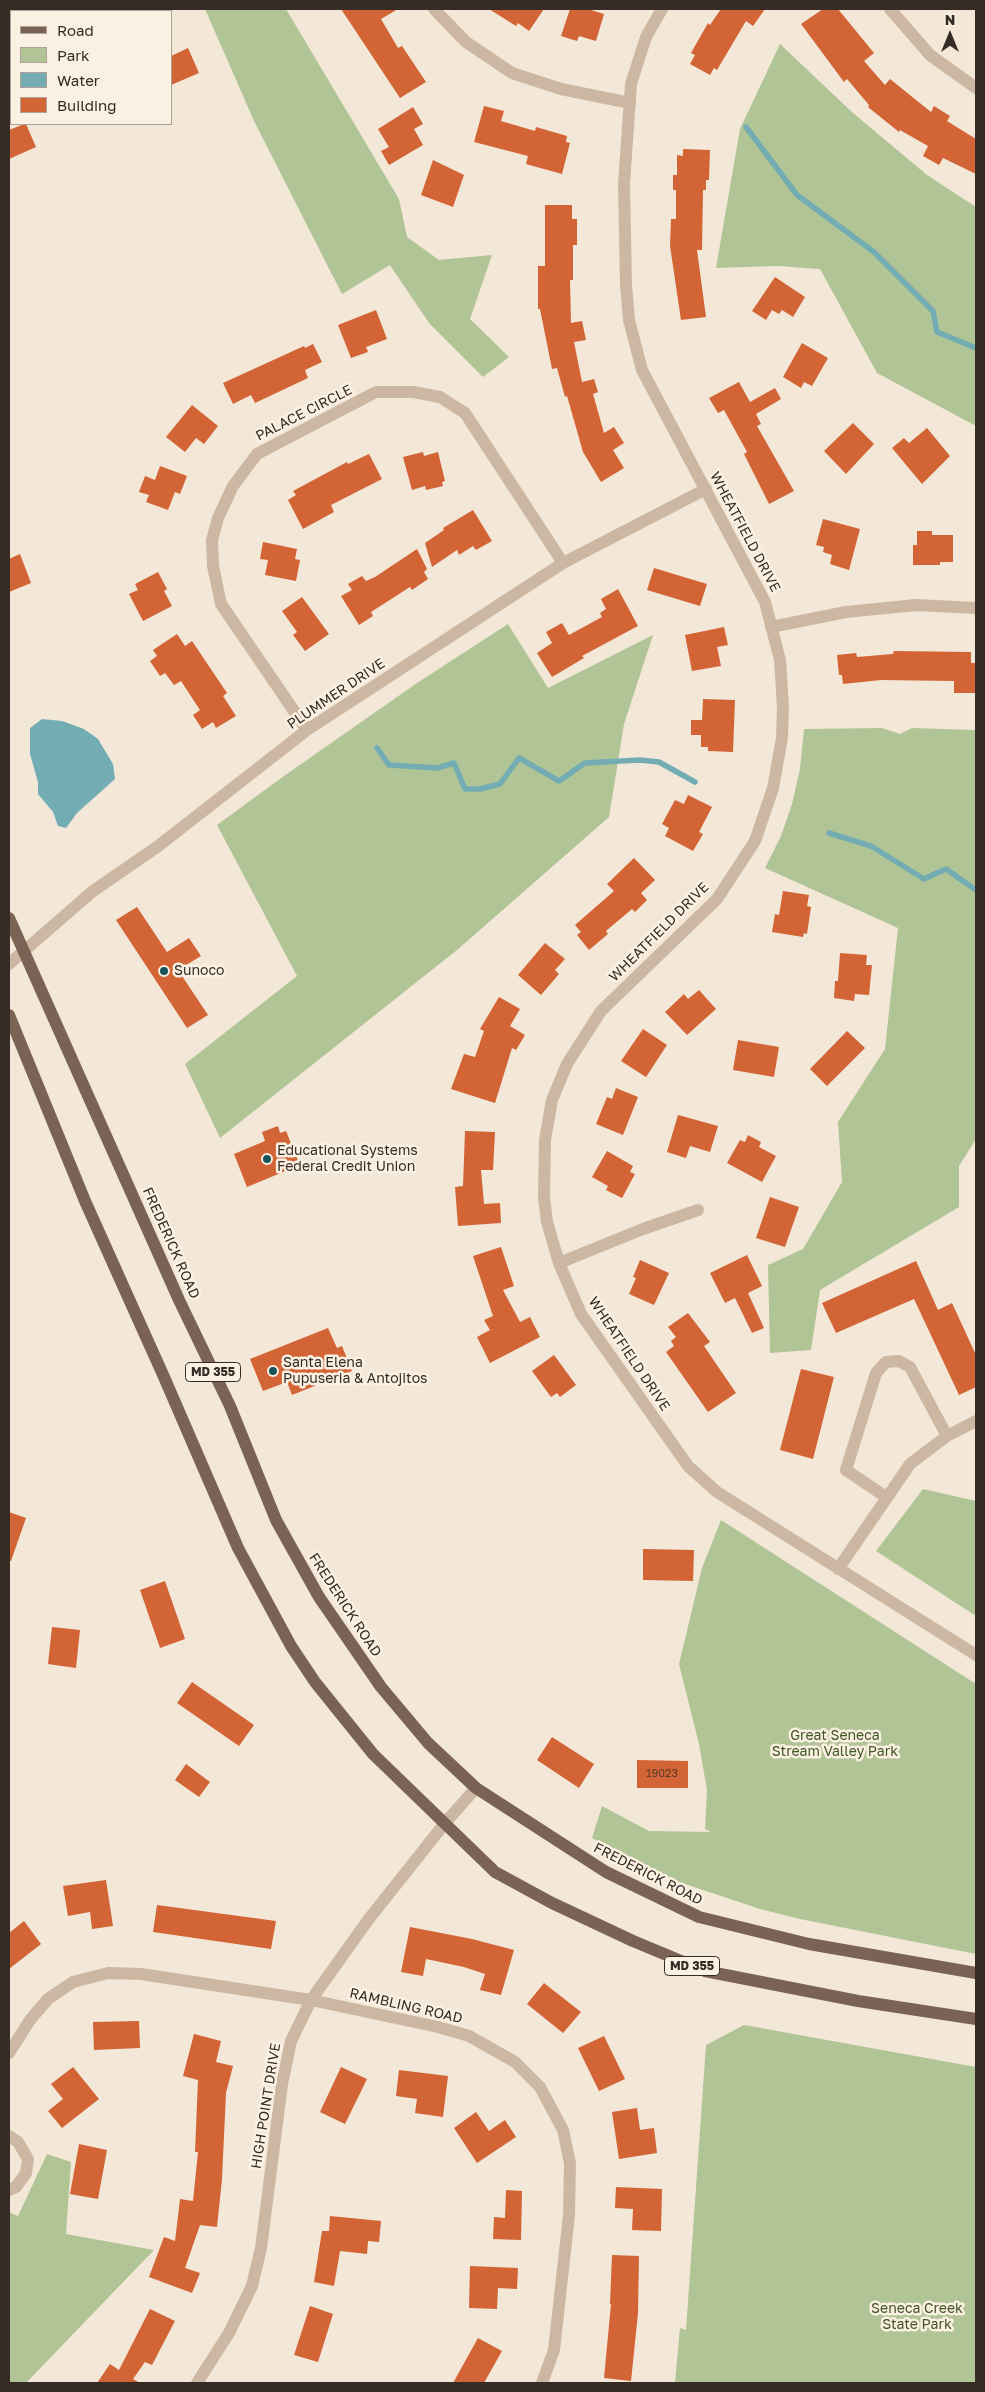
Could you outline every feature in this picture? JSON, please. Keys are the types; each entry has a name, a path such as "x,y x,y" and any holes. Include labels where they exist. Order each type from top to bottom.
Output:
{"main road":[{"name":"FREDERICK ROAD","path":"9,918 179,1300 230,1406 276,1520 319,1596 381,1687 428,1743 476,1788 606,1872 699,1917 809,1944 976,1973"},
{"name":"MD 355","path":"9,1015 85,1201 238,1548 274,1616 315,1682 359,1739 495,1872 552,1904 705,1971 858,2001 976,2019"}],"street":[{"path":"434,9 466,42 512,72 561,89 630,103"},
{"name":"WHEATFIELD DRIVE","path":"662,9 646,37 631,84 624,184 626,285 629,320 642,370 765,602 780,660 783,706 782,738 773,788 754,841 717,899 601,1011 567,1064 552,1100 545,1140 544,1197 547,1222 558,1262 581,1314 688,1466 717,1492 976,1655"},
{"path":"890,9 930,55 976,88"},
{"name":"PALACE CIRCLE","path":"306,730 221,604 213,566 212,540 218,518 233,486 257,454 376,392 413,392 440,397 466,413 563,563"},
{"name":"PLUMMER DRIVE","path":"9,964 93,892 157,847 306,730 563,563 706,489"},
{"path":"771,627 846,612 916,605 976,608"},
{"path":"558,1262 698,1210"},
{"path":"886,1497 846,1470 876,1373 886,1362 899,1361 910,1367 946,1436"},
{"path":"838,1568 910,1464 946,1436 976,1422"},
{"name":"HIGH POINT DRIVE","path":"197,2383 229,2333 252,2286 261,2248 282,2084 291,2041 310,2000 368,1920 445,1823 476,1788"},
{"name":"RAMBLING ROAD","path":"9,2053 30,2020 48,1999 74,1982 108,1973 140,1974 310,2000 438,2027 468,2036 515,2062 540,2088 563,2130 570,2163 569,2215 554,2350 542,2383"},
{"path":"9,2136 18,2142 28,2159 26,2173 16,2188 9,2190"}],"green space":[{"path":"205,9 286,9 399,199 407,237 439,260 492,255 470,319 509,357 483,377 429,323 390,265 342,294 254,121"},
{"path":"780,44 853,113 927,175 976,207 976,426 877,373 820,269 778,266 716,268 740,129"},
{"path":"508,624 548,688 653,635 624,724 609,817 457,950 220,1138 185,1064 297,976 217,825 417,683"},
{"path":"882,728 900,734 912,728 976,730 976,1139 959,1166 959,1207 820,1290 811,1350 770,1353 768,1265 803,1249 842,1182 838,1122 885,1049 898,928 765,868 781,836 792,804 800,769 804,729"},
{"path":"923,1489 976,1501 976,1616 876,1551"},
{"name":"Great Seneca Stream Valley Park","path":"721,1520 976,1684 976,1954 800,1919 760,1909 676,1881 619,1854 592,1838 602,1806 649,1831 711,1832 705,1829 707,1790 699,1744 679,1664 702,1568"},
{"name":"Seneca Creek State Park","path":"744,2025 976,2067 976,2383 675,2383 680,2328 686,2330 706,2045"},
{"path":"47,2154 71,2162 66,2234 154,2250 26,2383 9,2383 9,2212 18,2216"}],"water":[{"path":"42,719 62,721 84,729 98,739 113,764 115,779 77,813 66,828 58,826 53,812 38,794 38,782 30,754 30,728"}],"building":[{"path":"341,9 398,9 381,19 398,48 402,46 426,82 400,98"},
{"path":"489,9 544,9 529,31 518,23 516,26"},
{"path":"570,9 588,9 604,14 596,41 579,36 577,41 561,36"},
{"path":"721,9 765,9 753,26 746,21 717,70 714,68 710,75 690,64 695,55 691,53 708,23 710,25"},
{"path":"823,9 838,9 874,53 864,61 885,85 890,79 931,112 934,106 950,116 947,121 976,139 976,174 943,158 939,165 923,156 928,146 900,130 899,132 868,107 869,105 847,79 844,82 801,24"},
{"path":"188,48 199,73 172,85 172,56"},
{"path":"484,106 504,111 501,121 535,131 536,127 567,136 566,142 570,143 562,174 526,164 528,156 474,142"},
{"path":"413,107 423,124 414,129 423,145 389,165 381,151 389,147 378,129"},
{"path":"26,125 36,147 9,159 9,130"},
{"path":"683,149 710,150 709,180 706,180 706,190 703,190 702,250 697,250 706,317 681,320 670,246 671,219 676,219 676,190 673,190 673,175 677,175 677,155 683,156"},
{"path":"433,160 464,175 453,207 421,195"},
{"path":"545,205 572,205 572,219 577,219 577,245 573,245 573,280 570,280 571,323 582,321 586,340 574,342 582,382 594,379 598,392 593,394 604,433 614,427 624,443 613,450 624,468 601,482 583,452 557,368 552,369 540,309 538,309 538,266 545,266"},
{"path":"775,277 805,297 793,317 782,310 779,314 772,310 766,320 752,311"},
{"path":"376,310 387,339 366,347 368,352 351,358 338,325"},
{"path":"802,343 828,358 812,386 804,382 801,388 783,377"},
{"path":"313,344 322,362 305,370 308,378 255,403 251,395 233,404 223,383 304,346 305,348"},
{"path":"739,382 750,402 775,388 781,399 756,414 761,424 757,426 794,491 769,504 744,454 747,452 724,410 718,413 709,398"},
{"path":"192,405 218,426 204,444 196,438 185,452 166,437"},
{"path":"853,423 874,444 846,474 824,451"},
{"path":"927,428 950,456 922,484 892,448 904,438 909,443"},
{"path":"423,452 424,456 438,452 445,481 442,482 443,486 426,490 425,486 412,490 403,457"},
{"path":"369,454 382,479 331,505 334,512 303,529 288,500 296,495 293,491 347,462 348,464"},
{"path":"160,466 187,476 180,494 175,492 168,510 146,502 149,495 139,492 145,476 155,480"},
{"path":"473,510 492,541 476,550 473,546 459,555 457,550 432,567 425,543 444,530 443,528"},
{"path":"823,519 860,529 849,570 830,564 832,555 823,552 824,547 816,545"},
{"path":"917,531 932,531 932,535 953,535 953,562 940,562 940,565 913,565 913,545 917,545"},
{"path":"263,542 297,549 295,559 300,560 296,581 265,575 268,560 260,559"},
{"path":"417,549 427,569 424,572 428,579 412,590 410,587 371,612 373,616 359,625 341,596 352,590 348,584 362,576 366,581 375,577"},
{"path":"20,554 31,583 9,592 9,559"},
{"path":"654,568 707,584 700,606 647,590"},
{"path":"158,572 167,589 164,591 172,606 143,621 129,594 138,590 135,584"},
{"path":"618,589 638,626 582,656 584,658 552,677 537,653 552,643 546,632 562,623 569,635 602,617 600,613 606,609 601,599"},
{"path":"302,597 329,634 305,651 293,635 297,632 282,611"},
{"path":"724,627 728,645 717,647 721,666 692,671 685,635"},
{"path":"177,634 185,646 192,641 227,693 223,696 236,716 216,728 213,722 202,729 193,715 200,710 181,681 174,685 165,673 160,676 150,661 157,656 153,650"},
{"path":"894,651 971,652 971,663 976,663 976,693 954,693 954,681 881,680 843,684 842,675 839,675 837,655 856,653 857,657 893,654"},
{"path":"703,699 735,700 733,752 708,751 708,747 701,747 701,735 691,735 691,720 702,720"},
{"path":"688,795 712,807 699,832 703,834 693,851 665,836 669,828 662,824 675,800 684,804"},
{"path":"634,858 655,880 641,893 647,900 635,912 632,909 606,931 608,934 589,950 577,935 581,932 575,925 614,891 607,884"},
{"path":"783,891 809,895 807,906 811,907 807,934 804,933 803,937 772,932 775,914 779,915"},
{"path":"137,907 167,952 189,938 201,956 178,970 208,1015 187,1028 116,920"},
{"path":"545,943 565,959 555,970 559,974 541,995 518,975"},
{"path":"840,953 867,955 866,965 872,965 869,995 855,994 854,1001 834,998 835,981 838,981"},
{"path":"699,990 716,1009 687,1035 665,1012 684,994 688,999"},
{"path":"499,997 520,1009 510,1026 525,1035 516,1050 512,1048 495,1103 451,1089 464,1054 475,1057 484,1031 480,1029"},
{"path":"643,1029 667,1045 646,1077 621,1061"},
{"path":"847,1031 865,1048 827,1086 810,1069"},
{"path":"738,1040 779,1047 774,1077 733,1070"},
{"path":"616,1088 638,1097 623,1135 596,1124 607,1097 612,1099"},
{"path":"678,1115 718,1126 710,1152 690,1146 686,1158 667,1152"},
{"name":"Educational Systems Federal Credit Union","path":"278,1126 280,1133 286,1131 300,1165 247,1187 234,1154 265,1141 262,1132"},
{"path":"465,1131 495,1132 493,1170 481,1170 484,1204 500,1203 501,1223 458,1226 455,1187 463,1186"},
{"path":"748,1135 761,1142 759,1147 776,1156 762,1182 727,1163 740,1140 745,1142"},
{"path":"607,1151 633,1166 630,1172 635,1174 622,1198 606,1190 608,1186 592,1177"},
{"path":"770,1197 799,1207 785,1247 756,1238"},
{"path":"501,1247 514,1286 503,1290 520,1322 530,1317 540,1337 490,1363 477,1337 490,1330 484,1320 493,1316 473,1256"},
{"path":"747,1255 762,1286 748,1293 764,1328 752,1333 735,1298 725,1303 710,1273"},
{"path":"640,1260 669,1273 654,1305 629,1294 636,1278 633,1277"},
{"path":"916,1261 938,1310 952,1303 976,1355 976,1387 959,1395 914,1299 836,1333 822,1303"},
{"path":"688,1313 710,1342 704,1346 736,1393 708,1412 666,1352 674,1346 671,1341 676,1337 668,1327"},
{"path":"328,1328 337,1348 342,1346 352,1371 292,1395 287,1382 263,1391 250,1359"},
{"path":"554,1355 576,1385 560,1397 557,1393 551,1397 532,1371"},
{"path":"801,1369 834,1377 813,1459 780,1450"},
{"path":"9,1512 26,1518 11,1561 9,1561"},
{"path":"643,1549 694,1550 693,1581 643,1580"},
{"path":"165,1581 185,1639 160,1648 140,1590"},
{"path":"52,1627 80,1630 76,1668 48,1664"},
{"path":"192,1682 254,1725 239,1746 177,1703"},
{"path":"552,1737 594,1764 579,1788 537,1760"},
{"path":"637,1760 688,1761 688,1788 637,1788"},
{"path":"186,1764 210,1782 199,1797 175,1780"},
{"path":"106,1880 113,1926 92,1929 90,1912 68,1916 63,1886"},
{"path":"157,1905 276,1921 271,1949 153,1932"},
{"path":"24,1921 41,1944 9,1969 9,1933"},
{"path":"410,1927 472,1939 514,1950 501,1995 480,1990 485,1974 464,1967 426,1959 423,1976 401,1972"},
{"path":"544,1983 581,2012 563,2033 527,2004"},
{"path":"139,2021 140,2048 94,2050 93,2022"},
{"path":"194,2034 221,2041 216,2062 233,2066 226,2093 222,2179 217,2227 200,2225 185,2268 200,2273 192,2293 149,2277 164,2237 175,2241 180,2199 193,2201 198,2152 195,2152 198,2080 183,2076"},
{"path":"604,2036 625,2079 599,2091 578,2048"},
{"path":"73,2067 99,2099 62,2128 48,2111 63,2099 51,2084"},
{"path":"341,2067 367,2079 345,2124 320,2112"},
{"path":"399,2070 448,2076 443,2117 415,2113 417,2099 396,2096"},
{"path":"637,2108 640,2130 654,2128 657,2153 619,2159 612,2112"},
{"path":"476,2112 489,2131 505,2120 516,2137 477,2163 454,2128"},
{"path":"79,2144 107,2150 98,2199 70,2194"},
{"path":"616,2187 662,2189 661,2231 632,2230 633,2209 615,2208"},
{"path":"506,2190 522,2191 521,2240 493,2239 494,2217 505,2218"},
{"path":"330,2216 381,2221 379,2242 368,2241 367,2254 340,2251 334,2286 314,2282 322,2231 329,2231"},
{"path":"612,2255 639,2256 638,2313 631,2381 604,2378 611,2304"},
{"path":"470,2266 518,2268 517,2289 498,2288 497,2309 469,2308"},
{"path":"310,2306 333,2314 318,2362 294,2355"},
{"path":"150,2309 175,2321 152,2365 145,2362 133,2379 140,2383 97,2383 110,2364 119,2370"},
{"path":"478,2338 502,2351 484,2383 453,2383"}],"waterway":[{"path":"746,127 797,195 874,252 933,311 937,332 976,348"},
{"path":"377,748 389,765 437,768 454,763 465,789 480,789 500,784 519,758 559,781 585,763 640,760 659,762 695,782"},
{"path":"829,833 871,846 924,879 946,869 976,890"}],"place":[{"name":"Sunoco","path":"164,971"},
{"name":"Educational Systems Federal Credit Union","path":"267,1159"},
{"name":"Santa Elena Pupuseria & Antojitos","path":"273,1371"}]}
